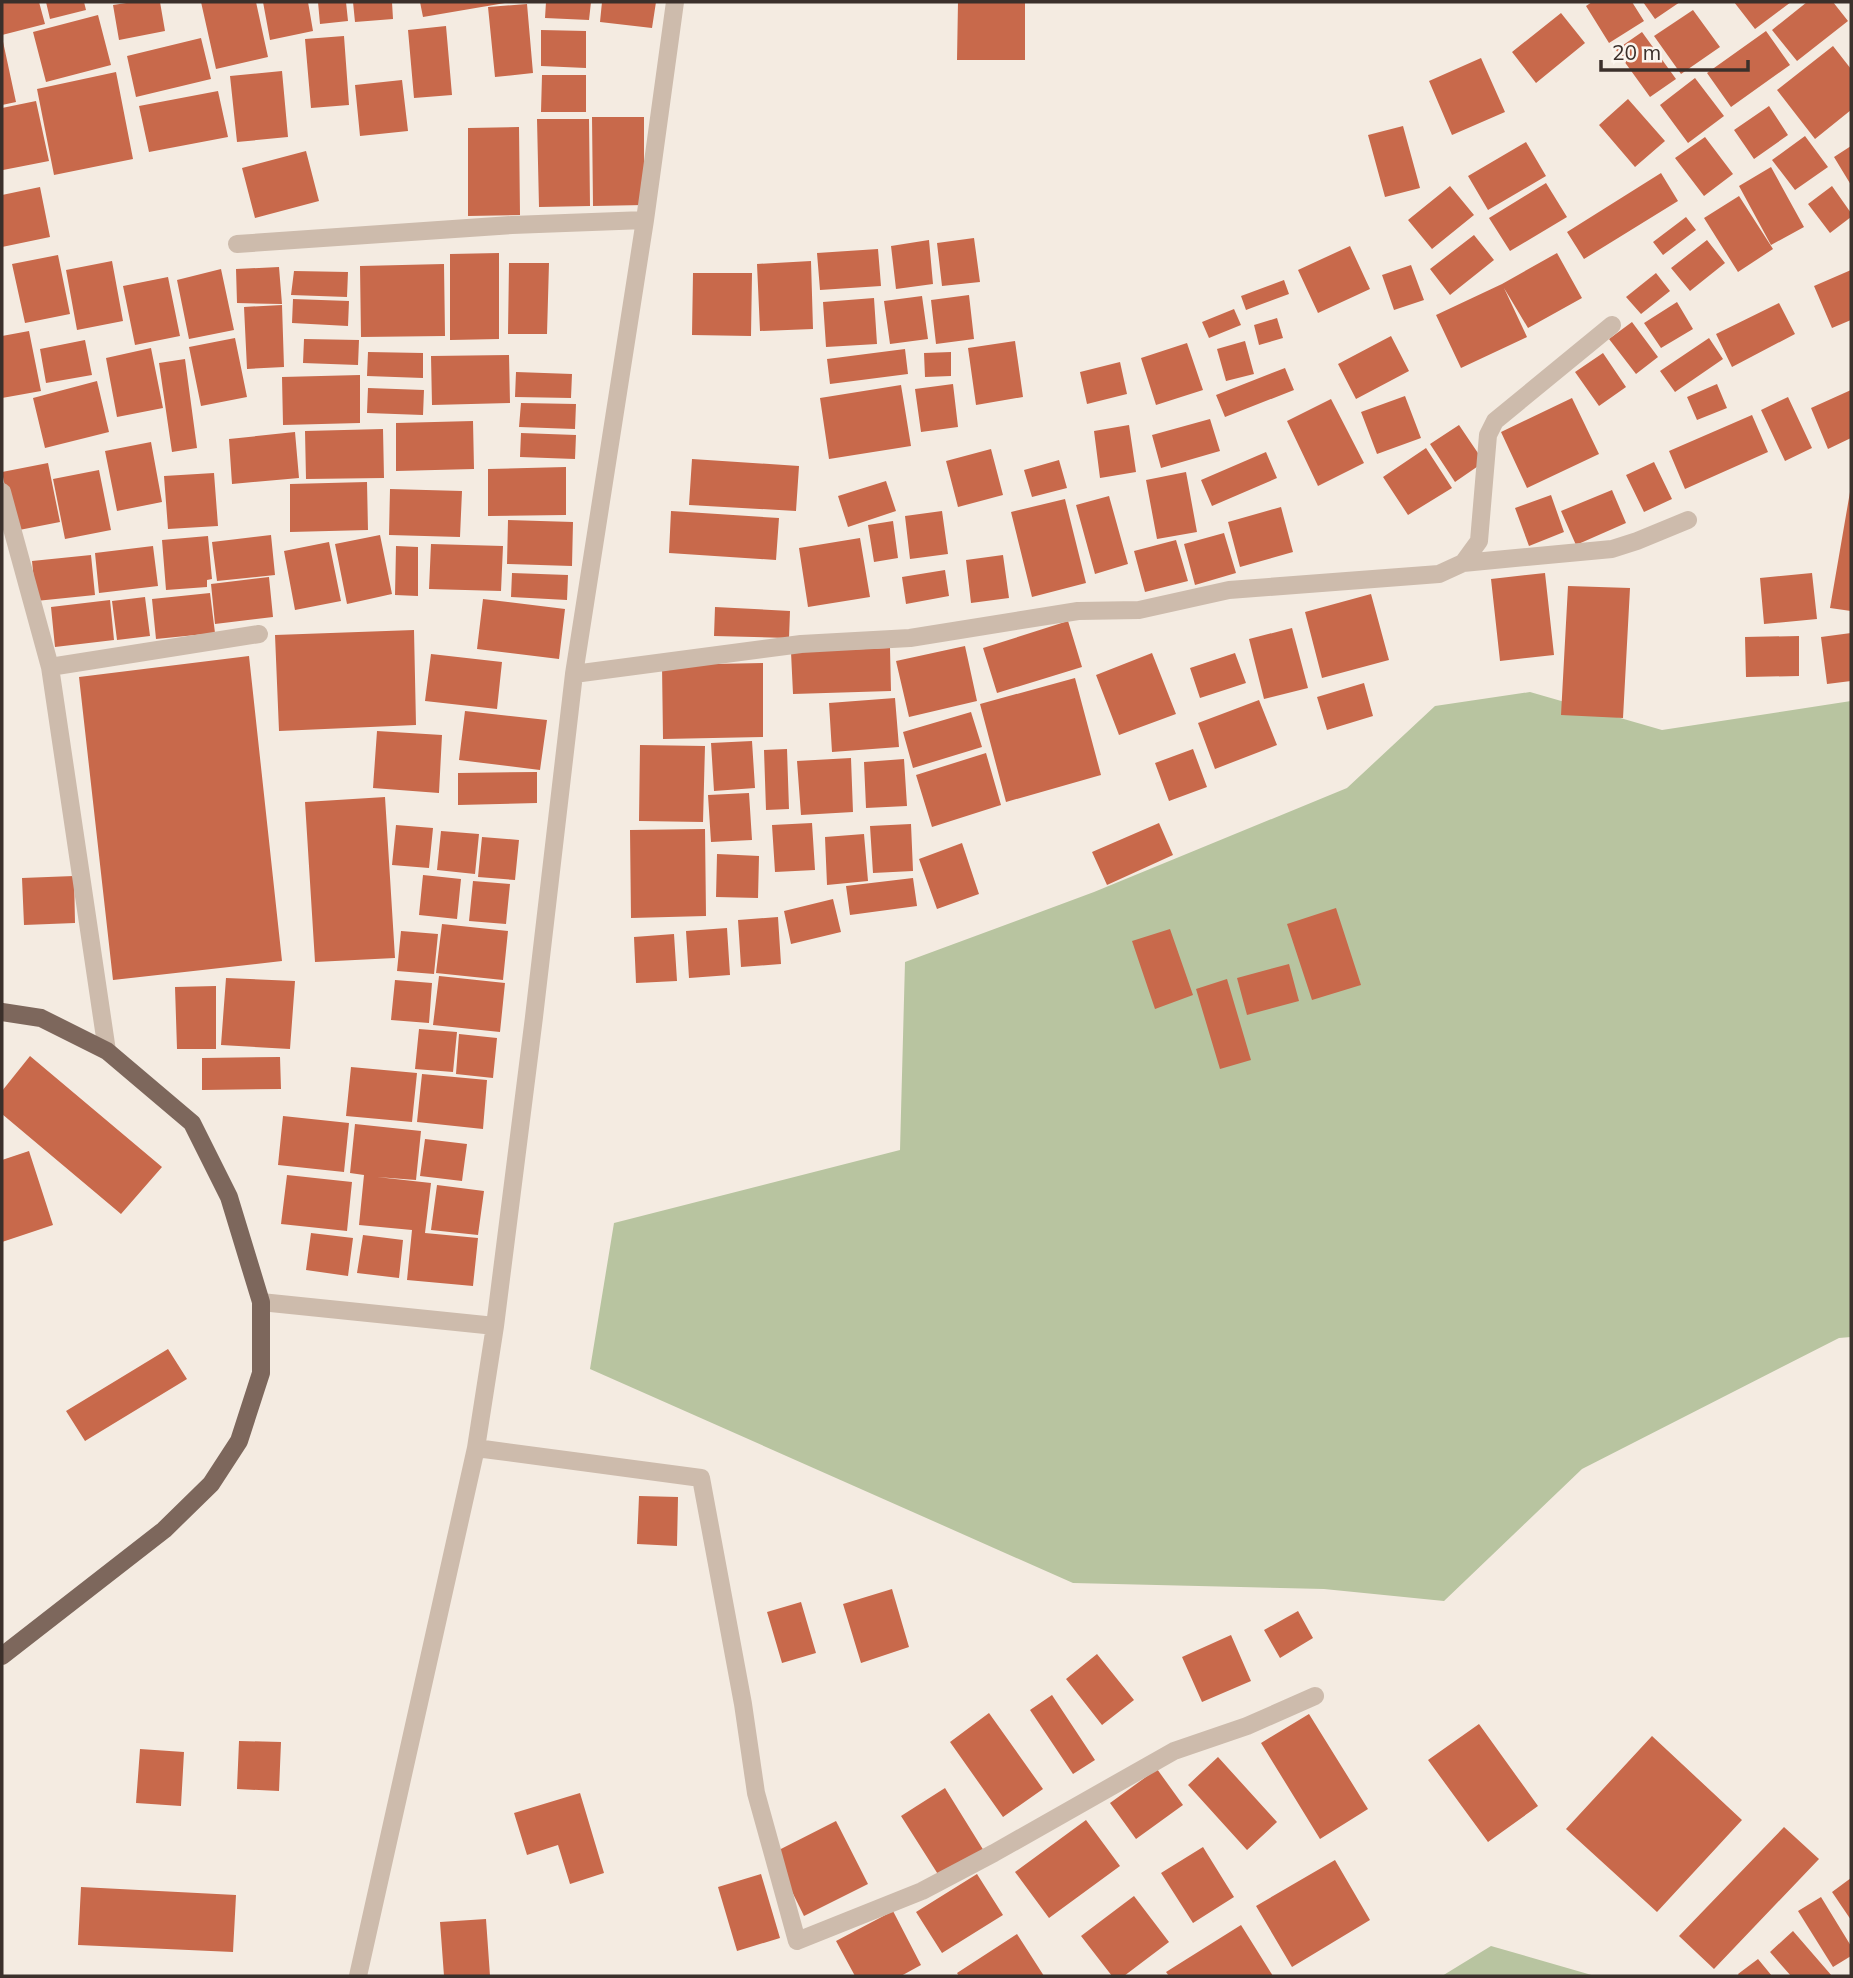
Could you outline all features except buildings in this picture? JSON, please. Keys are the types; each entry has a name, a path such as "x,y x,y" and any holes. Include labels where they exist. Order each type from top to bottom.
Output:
{"main road":[{"path":"2,1012 41,1018 107,1051 192,1123 229,1197 261,1302 261,1373 239,1441 211,1484 164,1530 2,1656"}],"street":[{"path":"358,1976 475,1448 495,1326 574,674 645,220 675,2"},
{"path":"237,244 512,225 645,220"},
{"path":"1463,562 1479,541 1488,435 1495,421 1612,325"},
{"path":"2,492 50,667 107,1051"},
{"path":"574,674 801,644 910,638 1078,611 1139,610 1229,590 1439,574 1463,562 1612,549 1688,520"},
{"path":"50,667 259,634"},
{"path":"261,1302 495,1326"},
{"path":"475,1448 701,1478 743,1704 756,1793 797,1941 922,1891 1174,1751 1247,1726 1315,1696"}],"green space":[{"path":"1530,692 1662,730 1851,701 1851,1337 1839,1338 1582,1469 1444,1601 1324,1589 1073,1583 590,1369 614,1223 900,1150 905,962 1094,892 1347,788 1435,706"},
{"path":"1491,1946 1595,1976 1442,1976"}]}
